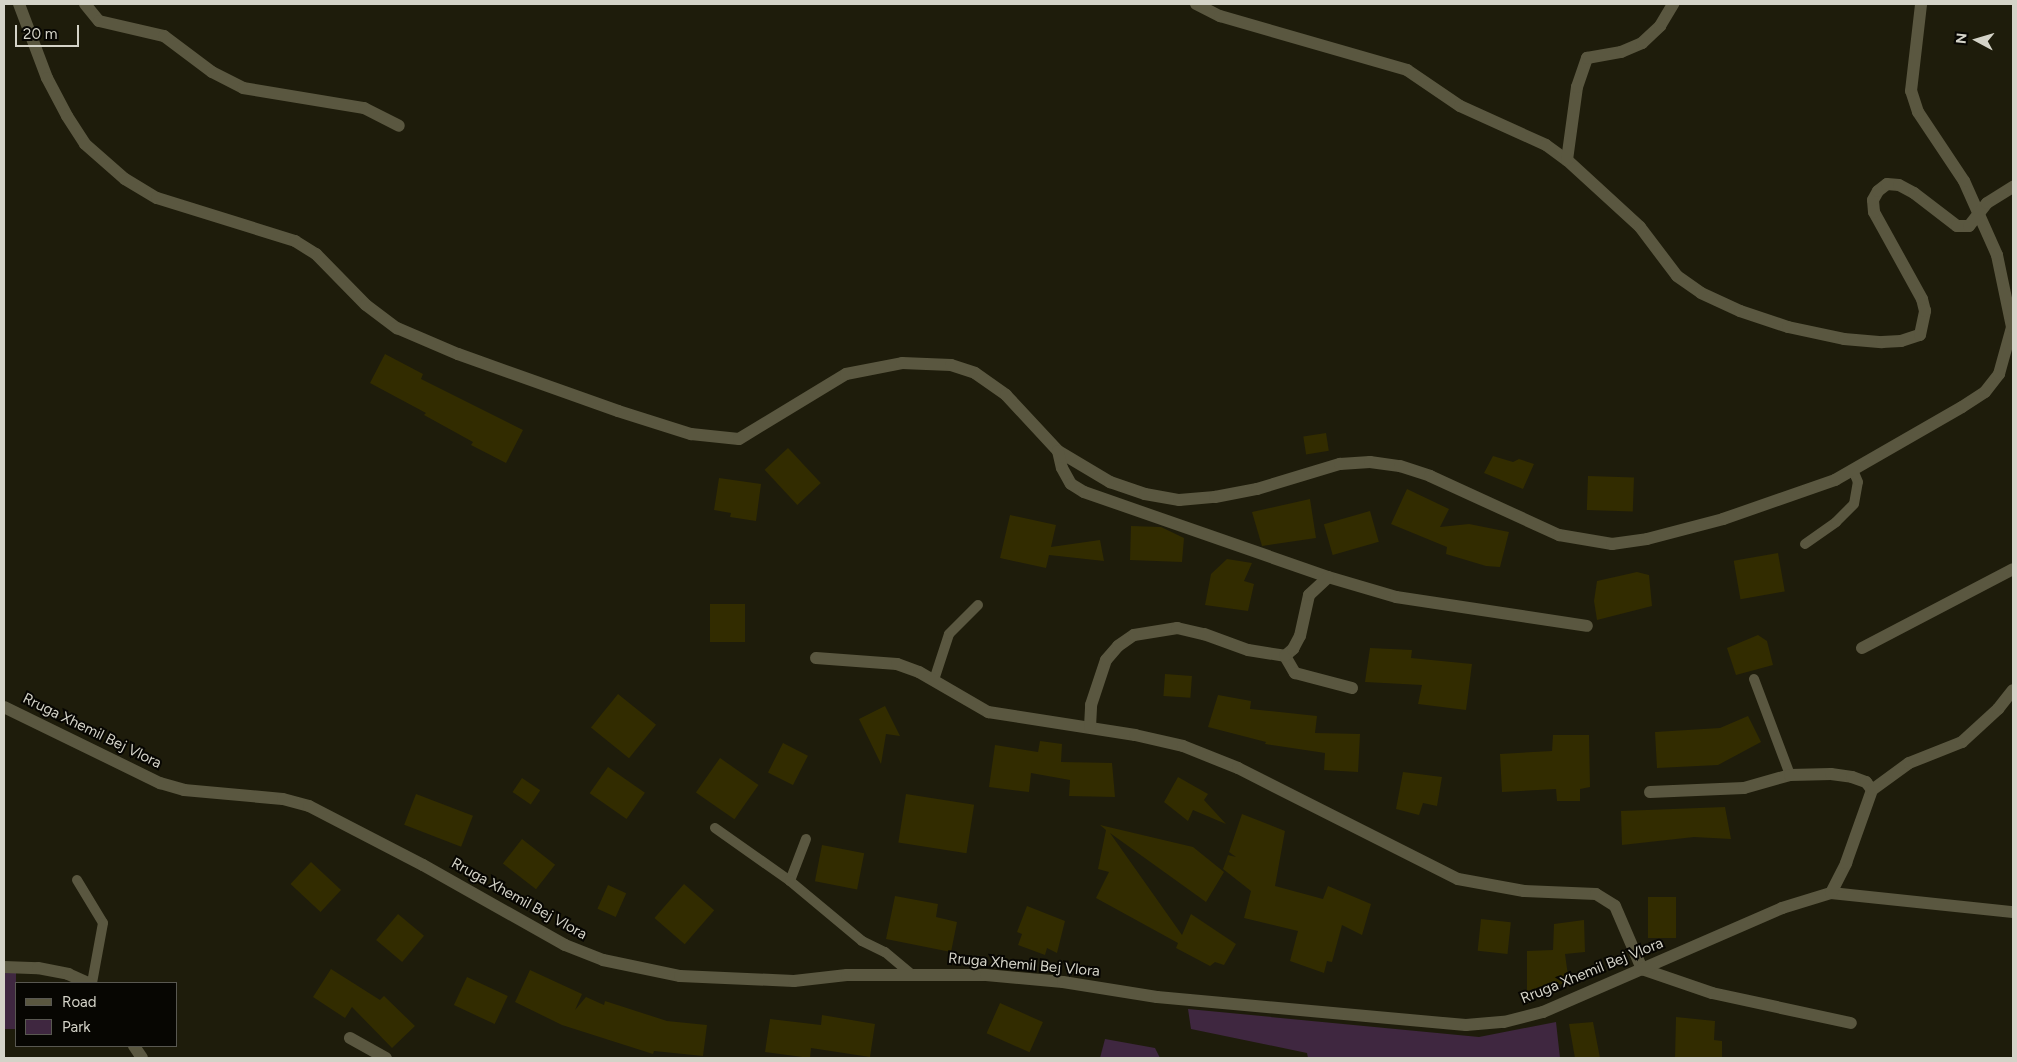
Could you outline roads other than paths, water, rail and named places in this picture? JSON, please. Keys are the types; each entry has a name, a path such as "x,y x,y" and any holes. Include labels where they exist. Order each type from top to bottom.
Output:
{"street":[{"path":"19,4 46,78 85,144 101,161 158,198 295,241 316,254 366,305 397,328 458,354 618,412 691,434 715,438 739,438 846,374 902,363 951,365 976,373 1006,394 1058,452 1110,482 1145,494 1179,500 1257,489 1340,464 1370,462 1400,466 1457,487 1525,522 1559,535 1612,544 1646,539 1723,519 1779,501 1853,470 1985,392 1999,374 2012,327 1997,255 1964,181 1918,112 1911,91 1921,4"},
{"path":"84,4 99,21 164,36 212,72 243,88 364,108 399,126"},
{"path":"1196,4 1220,16 1407,70 1460,106 1505,129 1546,145 1567,160 1640,227 1677,276 1701,293 1740,311 1788,327 1844,339 1901,341 1920,335 1926,311 1917,284 1874,212 1873,200 1878,191 1887,184 1899,185 1914,192 1957,226 1969,226 1987,203 2013,187"},
{"path":"1567,160 1577,87 1587,58 1621,52 1642,43 1660,26 1673,4"},
{"path":"1058,452 1062,468 1071,484 1084,492 1328,577 1396,597 1586,626"},
{"path":"1862,648 2013,569"},
{"path":"1285,656 1293,649 1300,636 1308,595 1328,577"},
{"path":"1090,727 1092,705 1106,660 1118,646 1134,635 1177,628 1204,634 1248,650 1285,656"},
{"path":"1285,656 1295,673 1352,688"},
{"path":"816,658 897,664 934,680 988,712 1090,727 1183,746 1238,768 1458,879 1524,891 1596,894 1615,906 1642,969 1712,993 1851,1024"},
{"path":"1831,893 1846,863 1872,790 1909,763 1962,742 1998,709 2013,690"},
{"path":"1998,709 2013,705"},
{"name":"Rruga Xhemil Bej Vlora","path":"4,707 160,783 184,790 283,798 309,806 423,865 564,945 603,960 680,976 726,980 794,981 847,975 911,974 1021,978 1157,996 1466,1025 1504,1022 1543,1012 1782,908 1831,893 1863,894 1922,904 2013,912"},
{"path":"1650,792 1744,788 1790,775 1852,777 1866,782 1872,790"},
{"path":"4,968 38,968 68,974 88,982"},
{"path":"350,1038 386,1058"},
{"path":"135,1047 142,1058"}],"lane":[{"path":"1805,544 1836,522 1854,504 1858,482 1853,470"},
{"path":"934,680 949,634 978,605"},
{"path":"1754,679 1790,775"},
{"path":"715,828 790,881 862,941 885,952 911,974"},
{"path":"790,881 806,839"},
{"path":"77,880 103,923 90,982"}]}
